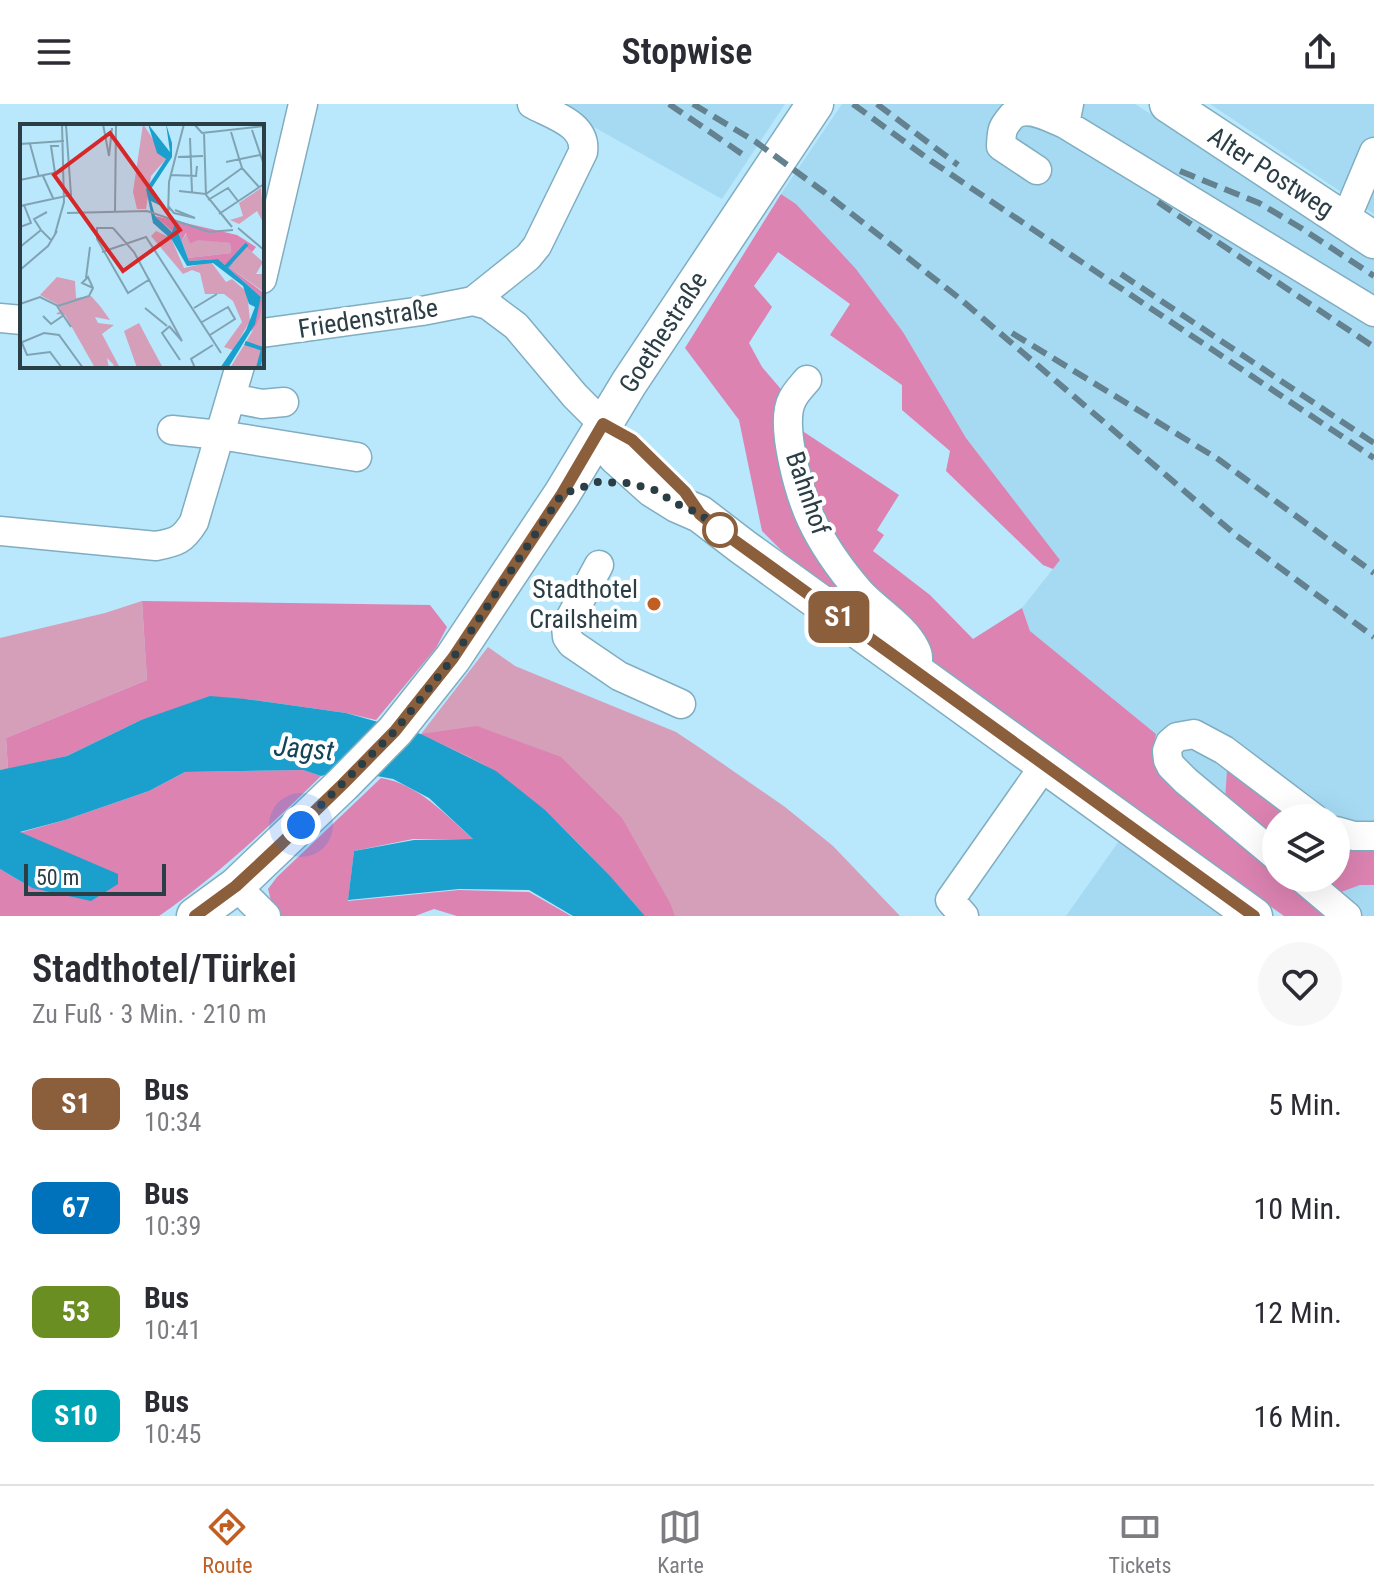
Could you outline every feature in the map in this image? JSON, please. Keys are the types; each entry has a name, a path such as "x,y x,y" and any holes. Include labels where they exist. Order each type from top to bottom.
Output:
{"main road":[{"name":"Goethestraße","path":"219,905 395,731 453,658 562,494 603,424 721,243 815,104"},
{"name":"Alter Postweg","path":"1168,104 1360,230"},
{"path":"603,424 608,444 616,456 653,489 700,514 1254,916"},
{"path":"603,424 632,440 685,492 700,514"},
{"path":"562,494 598,482 627,483 653,489"}],"street":[{"path":"264,270 303,104"},
{"path":"473,301 528,257 537,246 583,152 584,144 573,126 532,104"},
{"path":"1037,170 1001,146 1003,127 1018,109 1067,114 1374,312"},
{"path":"1360,230 1374,152"},
{"path":"473,301 488,305 516,326 603,424"},
{"name":"Friedenstraße","path":"264,333 473,301"},
{"path":"0,318 20,320"},
{"path":"0,531 156,546 180,540 194,522 239,368"},
{"name":"Bahnhof","path":"807,380 790,402 787,431 796,476 811,519 860,592 916,649 919,659 915,671"},
{"path":"231,398 262,404 284,402"},
{"path":"172,430 357,457"},
{"path":"599,565 566,626 567,637 572,644 619,676 681,704"},
{"path":"1262,844 1171,766 1167,751 1170,743 1177,737 1194,734 1224,750 1295,804"},
{"path":"964,916 950,900 1044,766"},
{"path":"1350,835 1374,836"},
{"path":"1319,892 1347,916"},
{"path":"219,905 266,916"}],"shaded area":[{"path":"553,104 785,104 722,199"},
{"path":"842,104 1135,104 1374,259 1374,916 1333,916 1305,892 1350,892 1350,804 1262,804 1262,856 1155,761 1156,734 1030,631 1022,608 1060,560 966,438 903,332 856,269 796,204 781,194"},
{"path":"1210,104 1374,104 1374,214"},
{"path":"781,194 796,204 856,269 903,332 966,438 1060,560 1053,569 1043,565 946,471 950,451 902,410 902,385 830,335 850,304 778,252 754,286 772,307 749,343 762,367 786,395 798,428 899,495 877,530 884,535 873,551 930,595 973,639 1022,608 1030,631 1156,734 1155,761 1262,856 1262,892 1305,892 1333,916 1284,916 791,560 762,531 739,420 685,348"},
{"path":"142,601 147,680 6,738 8,769 0,770 0,638"},
{"path":"142,601 430,605 447,627 436,648 376,720 246,699 141,720 67,756 8,769 6,738 147,680"},
{"path":"488,647 515,666 676,732 785,807 833,846 900,916 645,916 610,876 421,734"},
{"path":"477,726 561,757 622,818 675,916 645,916 576,840 519,789 490,768 421,734"},
{"path":"303,770 321,776 223,867 159,916 0,916 0,869 32,888 19,833 149,791 185,772"},
{"path":"1227,770 1280,804 1262,804 1262,834 1225,801"},
{"path":"381,778 419,794 473,839 413,839 354,851 348,901 459,890 529,892 571,916 457,916 434,909 415,916 280,916 273,909 268,889"},
{"path":"1124,834 1229,916 1066,916"},
{"path":"1350,842 1374,846 1374,885 1350,889"}],"water":[{"name":"Jagst","path":"210,696 346,713 421,734 496,771 545,810 645,916 573,916 529,890 459,889 348,900 354,851 414,840 473,839 429,798 393,779 345,770 321,776 303,770 185,772 149,791 20,832 118,874 118,884 91,901 32,888 0,869 0,770 67,756 141,720"}],"railway":[{"path":"669,104 748,158"},
{"path":"693,104 756,142 824,192 959,298 1237,536 1374,637"},
{"path":"853,104 931,161 1374,458"},
{"path":"877,104 958,165"},
{"path":"1180,171 1259,203 1374,276"},
{"path":"1158,202 1374,347"},
{"path":"1121,274 1374,443"},
{"path":"1012,333 1218,459 1374,573"}],"bus line":[{"name":"S1","path":"195,916 236,886 395,731 453,658 562,494 603,424 632,440 685,492 700,514 717,528 1254,916"}],"place":[{"name":"Stadthotel Crailsheim","path":"654,604"}],"route":[{"path":"301,825 395,731 453,658 562,494 598,482 627,483 653,489 700,514 720,530"}]}
